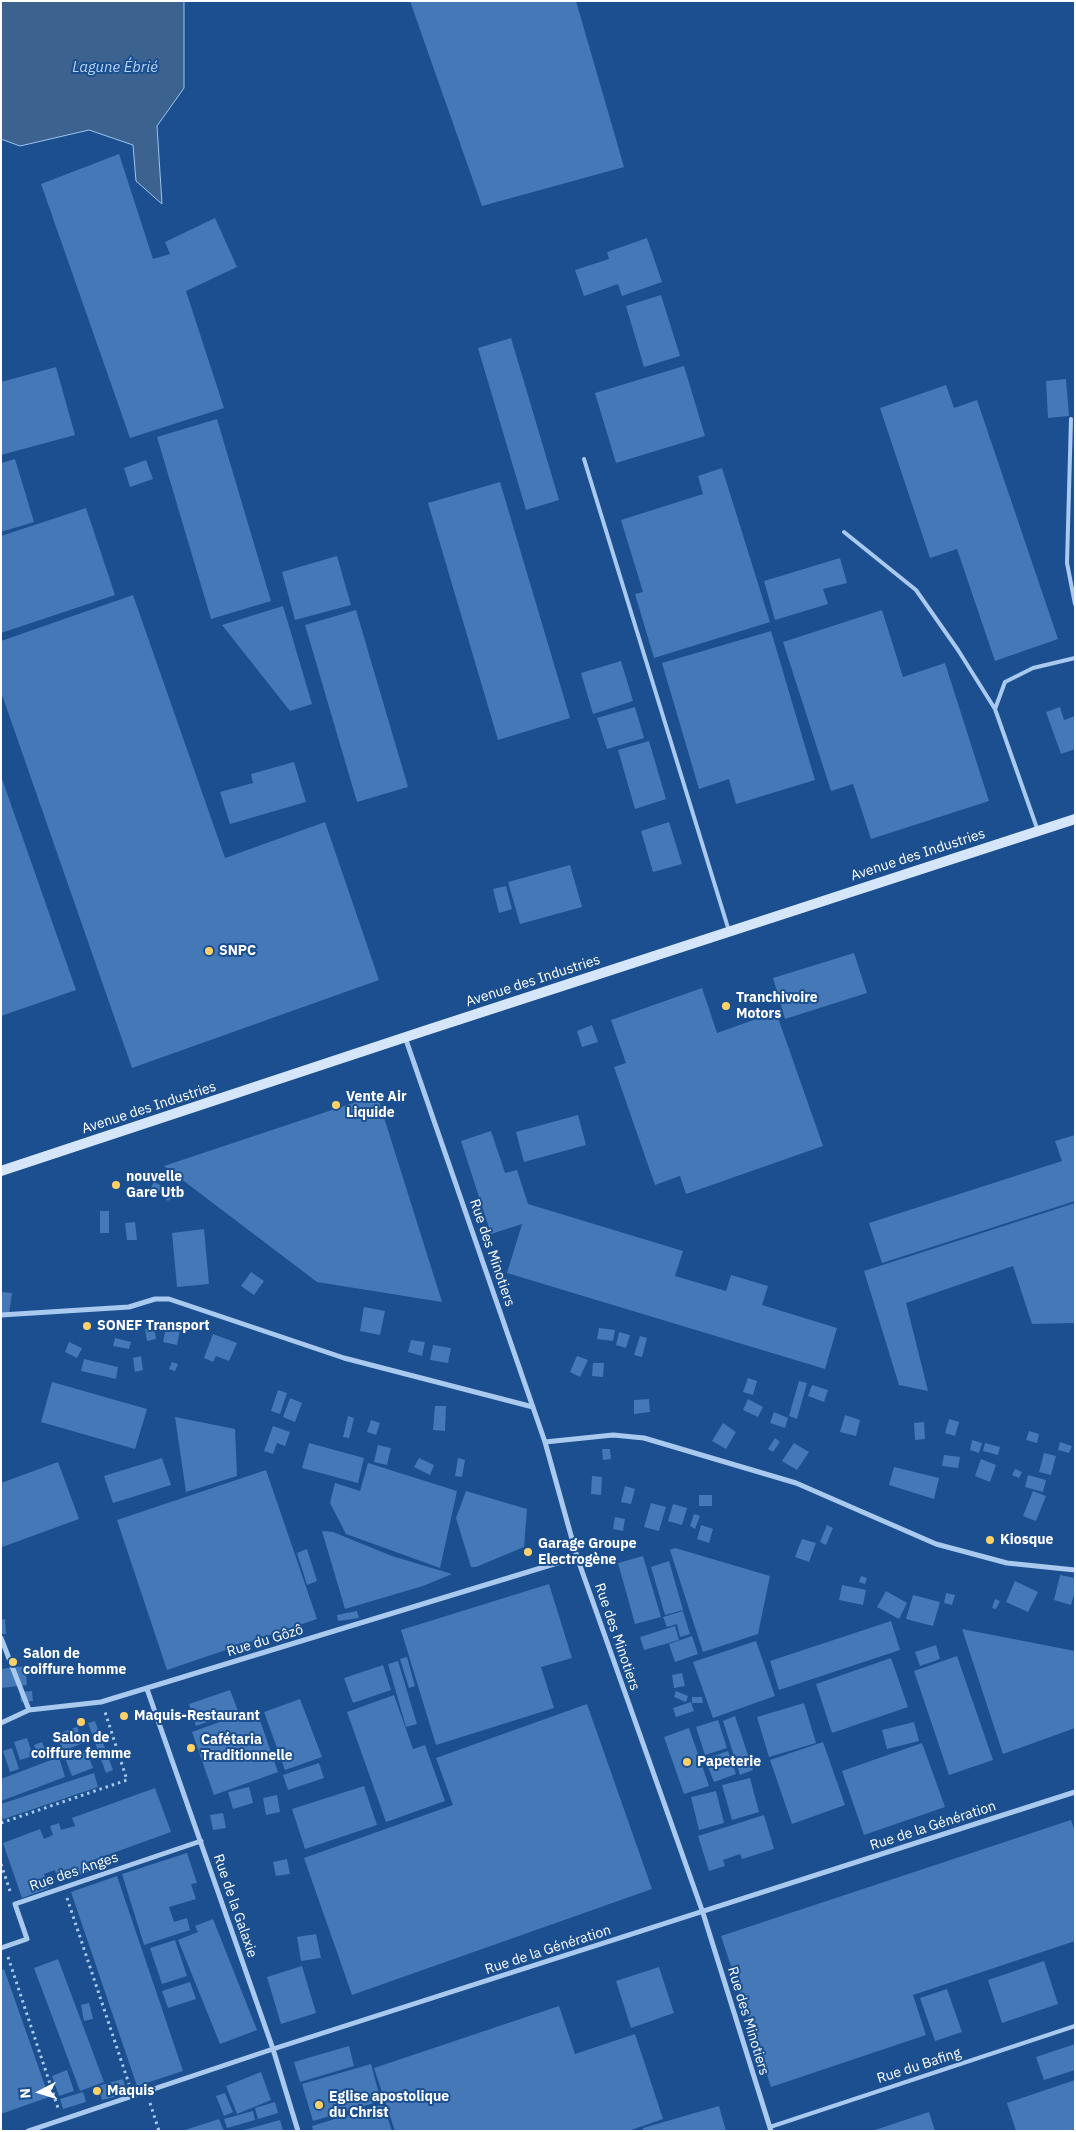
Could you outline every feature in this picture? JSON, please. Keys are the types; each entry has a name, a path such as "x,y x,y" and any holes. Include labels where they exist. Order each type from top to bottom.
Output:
{"street":[{"name":"Avenue des Industries","path":"1,1171 405,1037 1075,819"},
{"name":"Rue des Minotiers","path":"405,1037 545,1442 577,1557 702,1913 771,2129"},
{"path":"1,1314 129,1307 155,1299 169,1299 344,1358 533,1407"},
{"path":"545,1442 613,1435 644,1438 796,1483 936,1544 1008,1563 1075,1570"},
{"name":"Rue du Gôzô","path":"1,1723 29,1710 101,1702 147,1689 577,1557"},
{"path":"1,1638 29,1710"},
{"name":"Rue de la Galaxie","path":"147,1689 201,1841 298,2131"},
{"name":"Rue de la Génération","path":"28,2131 272,2049 702,1913 1075,1792"},
{"name":"Rue des Anges","path":"3,1947 27,1939 15,1904 201,1841"}],"lane":[{"path":"1072,419 1067,563 1075,604"},
{"path":"584,459 730,931"},
{"path":"844,532 916,590 958,650 995,709 1038,831"},
{"path":"995,709 1005,682 1033,668 1075,658"},
{"name":"Rue du Bafing","path":"771,2129 1075,2026"}],"path":[{"path":"1,1823 127,1780 101,1702"},
{"path":"1,1864 15,1904"},
{"path":"64,1888 133,2096"},
{"path":"3,1947 62,2119"},
{"path":"146,2091 159,2131"}],"water":[{"name":"Lagune Ébrié","path":"1,1 184,1 184,88 157,126 162,204 136,181 133,145 89,130 20,146 1,139"}],"building":[{"path":"410,1 576,1 624,167 482,206"},
{"path":"119,154 153,259 170,254 165,242 215,218 237,267 186,291 224,408 130,438 41,184"},
{"path":"647,238 662,282 622,296 618,284 584,296 575,270 609,259 607,252"},
{"path":"661,295 680,356 644,367 626,306"},
{"path":"511,338 559,500 526,510 478,348"},
{"path":"684,366 705,436 616,463 595,393"},
{"path":"56,367 75,435 1,455 1,382"},
{"path":"1066,379 1069,416 1048,418 1046,381"},
{"path":"946,385 954,408 977,400 1058,639 995,661 957,549 930,558 880,408"},
{"path":"217,419 271,601 211,619 157,437"},
{"path":"15,459 34,522 1,532 1,463"},
{"path":"146,460 153,479 130,487 124,468"},
{"path":"722,468 770,622 654,658 635,594 643,592 621,520 703,494 698,476"},
{"path":"500,482 570,718 498,740 428,503"},
{"path":"86,508 115,595 1,633 1,536"},
{"path":"337,556 351,605 295,620 282,572"},
{"path":"840,558 847,583 823,589 828,604 775,620 764,581"},
{"path":"133,595 225,858 325,822 379,980 132,1068 1,692 1,641"},
{"path":"283,606 312,704 290,711 222,625"},
{"path":"356,610 408,787 357,802 305,625"},
{"path":"882,610 903,677 945,663 989,801 871,839 853,784 831,791 783,642"},
{"path":"771,631 815,780 736,804 729,779 699,789 662,663"},
{"path":"621,661 633,701 593,714 581,673"},
{"path":"635,707 644,738 607,749 597,718"},
{"path":"1060,707 1064,720 1075,716 1075,749 1061,754 1046,712"},
{"path":"649,741 666,799 635,809 618,750"},
{"path":"294,762 306,802 230,824 220,792 253,783 251,774"},
{"path":"1,776 76,990 1,1016"},
{"path":"669,822 682,864 653,872 641,831"},
{"path":"570,865 582,907 520,924 508,882"},
{"path":"506,886 512,909 499,913 493,889"},
{"path":"854,953 867,993 785,1019 773,978"},
{"path":"702,988 717,1033 776,1012 823,1146 686,1194 680,1176 655,1185 614,1067 626,1063 611,1020"},
{"path":"592,1025 598,1042 582,1047 577,1031"},
{"path":"377,1095 442,1302 317,1282 164,1166"},
{"path":"578,1115 586,1145 524,1162 516,1132"},
{"path":"491,1131 505,1173 517,1170 528,1204 683,1251 675,1276 726,1291 731,1275 768,1286 762,1305 837,1328 825,1369 507,1273 522,1224 491,1234 461,1141"},
{"path":"1075,1135 1075,1201 882,1263 869,1223 1062,1161 1055,1141"},
{"path":"154,1182 162,1186 158,1194 150,1189"},
{"path":"165,1189 173,1196 168,1201 161,1194"},
{"path":"1075,1203 1075,1323 1032,1324 1013,1266 906,1303 928,1391 899,1385 864,1271"},
{"path":"100,1211 109,1211 109,1233 100,1233"},
{"path":"135,1222 137,1240 127,1240 125,1223"},
{"path":"204,1229 209,1284 177,1287 172,1233"},
{"path":"251,1272 264,1281 254,1295 241,1286"},
{"path":"1,1292 12,1293 9,1314 1,1313"},
{"path":"364,1307 385,1311 380,1335 360,1331"},
{"path":"167,1322 181,1325 177,1345 163,1342"},
{"path":"154,1327 156,1339 147,1341 145,1329"},
{"path":"599,1328 615,1330 613,1341 597,1339"},
{"path":"619,1332 630,1335 626,1348 616,1345"},
{"path":"213,1334 237,1343 229,1361 216,1356 213,1362 204,1358"},
{"path":"640,1336 647,1338 642,1357 634,1355"},
{"path":"115,1338 131,1342 129,1349 113,1346"},
{"path":"411,1340 425,1342 422,1356 408,1352"},
{"path":"69,1342 82,1348 77,1358 65,1352"},
{"path":"433,1345 451,1348 448,1363 430,1360"},
{"path":"141,1356 143,1370 135,1372 133,1358"},
{"path":"577,1356 588,1360 580,1377 570,1372"},
{"path":"84,1359 118,1367 116,1379 81,1371"},
{"path":"172,1362 178,1364 175,1371 169,1369"},
{"path":"593,1363 604,1363 603,1377 592,1376"},
{"path":"748,1378 757,1381 753,1395 743,1392"},
{"path":"799,1381 807,1383 797,1419 789,1416"},
{"path":"52,1382 147,1409 135,1449 41,1422"},
{"path":"812,1385 828,1390 824,1402 808,1396"},
{"path":"278,1390 287,1393 280,1414 271,1411"},
{"path":"290,1398 302,1403 295,1422 283,1417"},
{"path":"649,1399 650,1412 634,1414 634,1400"},
{"path":"748,1399 763,1407 758,1417 743,1410"},
{"path":"435,1406 446,1406 445,1431 433,1430"},
{"path":"774,1412 788,1418 785,1428 770,1423"},
{"path":"845,1415 860,1420 856,1436 840,1432"},
{"path":"348,1416 354,1418 349,1438 343,1437"},
{"path":"175,1417 235,1429 237,1476 186,1492"},
{"path":"949,1419 959,1422 955,1436 945,1433"},
{"path":"371,1420 380,1423 376,1435 367,1432"},
{"path":"924,1422 925,1439 915,1440 914,1423"},
{"path":"723,1423 736,1432 726,1449 712,1441"},
{"path":"273,1426 290,1432 285,1446 277,1443 273,1454 264,1451"},
{"path":"1029,1431 1039,1434 1037,1443 1026,1440"},
{"path":"775,1438 780,1442 773,1452 768,1449"},
{"path":"972,1440 982,1443 979,1453 970,1450"},
{"path":"1060,1442 1072,1446 1069,1453 1058,1450"},
{"path":"309,1443 364,1458 358,1483 302,1468"},
{"path":"794,1443 809,1452 797,1470 782,1461"},
{"path":"985,1443 1000,1447 998,1455 983,1451"},
{"path":"378,1445 391,1448 387,1465 374,1462"},
{"path":"602,1449 610,1449 611,1459 603,1460"},
{"path":"1044,1453 1056,1456 1051,1475 1039,1472"},
{"path":"944,1455 960,1457 958,1468 942,1466"},
{"path":"162,1458 171,1485 113,1503 104,1476"},
{"path":"419,1458 434,1465 430,1475 414,1467"},
{"path":"458,1458 465,1460 462,1477 455,1476"},
{"path":"981,1459 996,1465 990,1482 975,1476"},
{"path":"58,1462 79,1519 2,1547 1,1483"},
{"path":"368,1463 457,1491 440,1568 346,1534 330,1503 335,1483 360,1491"},
{"path":"894,1467 939,1478 934,1499 889,1485"},
{"path":"1015,1469 1022,1472 1019,1478 1012,1475"},
{"path":"266,1470 317,1619 167,1670 117,1520"},
{"path":"1028,1475 1046,1480 1043,1492 1025,1487"},
{"path":"592,1476 602,1477 601,1495 591,1494"},
{"path":"625,1486 635,1489 631,1504 621,1502"},
{"path":"466,1491 527,1509 524,1547 476,1567 471,1567 456,1518"},
{"path":"1033,1491 1046,1496 1036,1521 1023,1516"},
{"path":"699,1495 712,1495 712,1506 699,1506"},
{"path":"651,1503 666,1507 659,1531 644,1527"},
{"path":"673,1504 687,1508 682,1525 668,1521"},
{"path":"694,1514 700,1516 695,1529 690,1526"},
{"path":"615,1517 625,1519 623,1531 613,1529"},
{"path":"701,1525 713,1529 709,1543 697,1539"},
{"path":"827,1525 833,1528 826,1545 820,1542"},
{"path":"322,1531 333,1532 392,1556 452,1574 423,1586 345,1609"},
{"path":"802,1539 816,1543 809,1562 795,1557"},
{"path":"675,1548 770,1576 758,1634 703,1652 670,1550"},
{"path":"307,1549 317,1581 307,1585 297,1553"},
{"path":"643,1556 661,1617 635,1624 618,1563"},
{"path":"669,1561 683,1610 665,1615 651,1567"},
{"path":"1060,1575 1075,1578 1075,1591 1071,1605 1054,1600"},
{"path":"861,1576 867,1578 865,1584 859,1582"},
{"path":"1015,1581 1038,1592 1028,1612 1006,1602"},
{"path":"549,1584 572,1658 541,1667 554,1708 436,1745 401,1630"},
{"path":"842,1585 866,1590 863,1605 839,1600"},
{"path":"886,1591 907,1603 899,1619 877,1607"},
{"path":"946,1593 955,1595 952,1605 944,1603"},
{"path":"913,1595 940,1602 933,1626 906,1619"},
{"path":"995,1599 1000,1601 996,1609 992,1608"},
{"path":"357,1611 359,1618 338,1621 337,1615"},
{"path":"683,1611 690,1634 680,1637 677,1624 667,1627 663,1617"},
{"path":"5,1619 6,1634 1,1634 1,1620"},
{"path":"891,1621 900,1650 779,1690 770,1661"},
{"path":"675,1626 679,1640 644,1650 640,1637"},
{"path":"962,1629 1075,1651 1075,1728 1003,1754"},
{"path":"692,1636 698,1654 675,1662 669,1644"},
{"path":"756,1641 775,1696 713,1718 693,1662"},
{"path":"936,1645 940,1659 920,1666 915,1652"},
{"path":"957,1656 993,1760 949,1775 914,1671"},
{"path":"407,1657 415,1686 409,1688 400,1659"},
{"path":"891,1658 908,1707 832,1733 816,1684"},
{"path":"398,1661 417,1724 406,1727 388,1664"},
{"path":"383,1665 391,1690 353,1703 344,1678"},
{"path":"25,1666 27,1685 1,1688 1,1669"},
{"path":"682,1673 685,1686 674,1688 672,1675"},
{"path":"230,1690 238,1711 196,1726 189,1704"},
{"path":"32,1691 33,1701 21,1702 20,1692"},
{"path":"676,1691 688,1696 686,1702 674,1697"},
{"path":"394,1695 413,1749 425,1745 445,1801 386,1822 347,1712"},
{"path":"692,1697 702,1697 703,1703 692,1703"},
{"path":"300,1699 322,1757 285,1770 264,1712"},
{"path":"691,1702 694,1711 676,1717 673,1708"},
{"path":"804,1703 816,1743 769,1757 757,1717"},
{"path":"587,1704 652,1889 352,1995 304,1858 453,1805 436,1758"},
{"path":"256,1709 278,1772 214,1795 192,1732"},
{"path":"735,1716 753,1770 740,1775 723,1721"},
{"path":"718,1720 727,1748 705,1755 696,1727"},
{"path":"95,1721 113,1770 106,1773 88,1723"},
{"path":"914,1722 919,1741 887,1749 882,1730"},
{"path":"77,1727 83,1743 63,1751 57,1734"},
{"path":"689,1728 709,1786 684,1794 664,1737"},
{"path":"27,1738 33,1756 20,1760 14,1742"},
{"path":"42,1742 46,1752 37,1755 34,1745"},
{"path":"823,1742 845,1805 792,1824 770,1760"},
{"path":"922,1743 945,1807 864,1835 842,1771"},
{"path":"12,1748 19,1769 10,1772 3,1751"},
{"path":"86,1750 93,1768 72,1776 65,1758"},
{"path":"728,1751 736,1774 714,1782 705,1759"},
{"path":"59,1757 65,1777 1,1801 1,1779"},
{"path":"319,1763 324,1778 288,1790 283,1775"},
{"path":"94,1773 98,1787 1,1820 1,1804"},
{"path":"750,1778 759,1812 732,1820 722,1785"},
{"path":"364,1786 377,1825 305,1849 292,1809"},
{"path":"249,1787 253,1803 233,1809 228,1792"},
{"path":"155,1788 171,1832 85,1863 88,1872 59,1882 55,1870 44,1874 49,1888 22,1898 3,1843 40,1829 44,1839 53,1835 50,1826 59,1823 61,1830 75,1826 72,1818"},
{"path":"716,1791 724,1823 699,1830 691,1797"},
{"path":"277,1795 280,1812 266,1815 263,1798"},
{"path":"223,1813 226,1828 213,1830 210,1815"},
{"path":"764,1815 774,1849 742,1859 740,1854 723,1860 725,1866 709,1871 698,1836"},
{"path":"1071,1820 1075,1832 1075,1941 913,1995 926,2035 771,2087 721,1936"},
{"path":"187,1853 197,1883 191,1884 196,1899 169,1907 174,1922 187,1918 190,1930 144,1945 122,1874"},
{"path":"287,1859 290,1874 276,1876 273,1862"},
{"path":"117,1876 183,2071 137,2086 71,1892"},
{"path":"213,1919 257,2030 220,2044 178,1940 198,1932 195,1926"},
{"path":"316,1934 321,1958 301,1961 297,1937"},
{"path":"175,1940 187,1976 162,1984 150,1948"},
{"path":"58,1959 104,2082 80,2091 34,1968"},
{"path":"1044,1961 1058,2004 1002,2023 988,1980"},
{"path":"302,1966 316,2013 281,2024 267,1977"},
{"path":"659,1967 674,2013 631,2028 616,1981"},
{"path":"4,1969 49,2097 1,2114 1,1970"},
{"path":"190,1982 196,1999 168,2008 162,1991"},
{"path":"947,1989 962,2032 935,2041 920,1998"},
{"path":"89,2003 93,2019 84,2021 81,2005"},
{"path":"559,2006 575,2054 635,2034 663,2119 628,2131 395,2131 374,2068"},
{"path":"1075,2044 1075,2070 1044,2080 1036,2057"},
{"path":"349,2046 354,2066 300,2082 294,2062"},
{"path":"371,2064 381,2101 313,2121 302,2084"},
{"path":"67,2070 74,2091 59,2096 52,2076"},
{"path":"261,2072 271,2100 237,2114 226,2086"},
{"path":"123,2079 127,2094 102,2100 98,2086"},
{"path":"1075,2080 1075,2131 1016,2131 1007,2103"},
{"path":"83,2092 86,2102 63,2109 60,2099"},
{"path":"225,2093 233,2112 224,2116 216,2096"},
{"path":"275,2102 278,2113 258,2119 255,2108"},
{"path":"383,2104 392,2131 313,2131 312,2126"},
{"path":"719,2106 726,2131 643,2131 643,2128"},
{"path":"253,2111 255,2120 227,2128 224,2119"},
{"path":"929,2112 935,2131 875,2131 875,2130"},
{"path":"219,2119 224,2131 185,2131 185,2130"},
{"path":"280,2120 283,2131 244,2131 244,2130"}],"place":[{"name":"SNPC","path":"209,951"},
{"name":"Tranchivoire Motors","path":"726,1006"},
{"name":"Vente Air Liquide","path":"336,1105"},
{"name":"nouvelle Gare Utb","path":"116,1185"},
{"name":"SONEF Transport","path":"87,1326"},
{"name":"Kiosque","path":"990,1540"},
{"name":"Garage Groupe Electrogène","path":"528,1552"},
{"name":"Salon de coiffure homme","path":"13,1662"},
{"name":"Maquis-Restaurant","path":"124,1716"},
{"name":"Salon de coiffure femme","path":"81,1722"},
{"name":"Cafétaria Traditionnelle","path":"191,1748"},
{"name":"Papeterie","path":"687,1762"},
{"name":"Maquis","path":"97,2091"},
{"name":"Eglise apostolique du Christ","path":"319,2105"}]}
